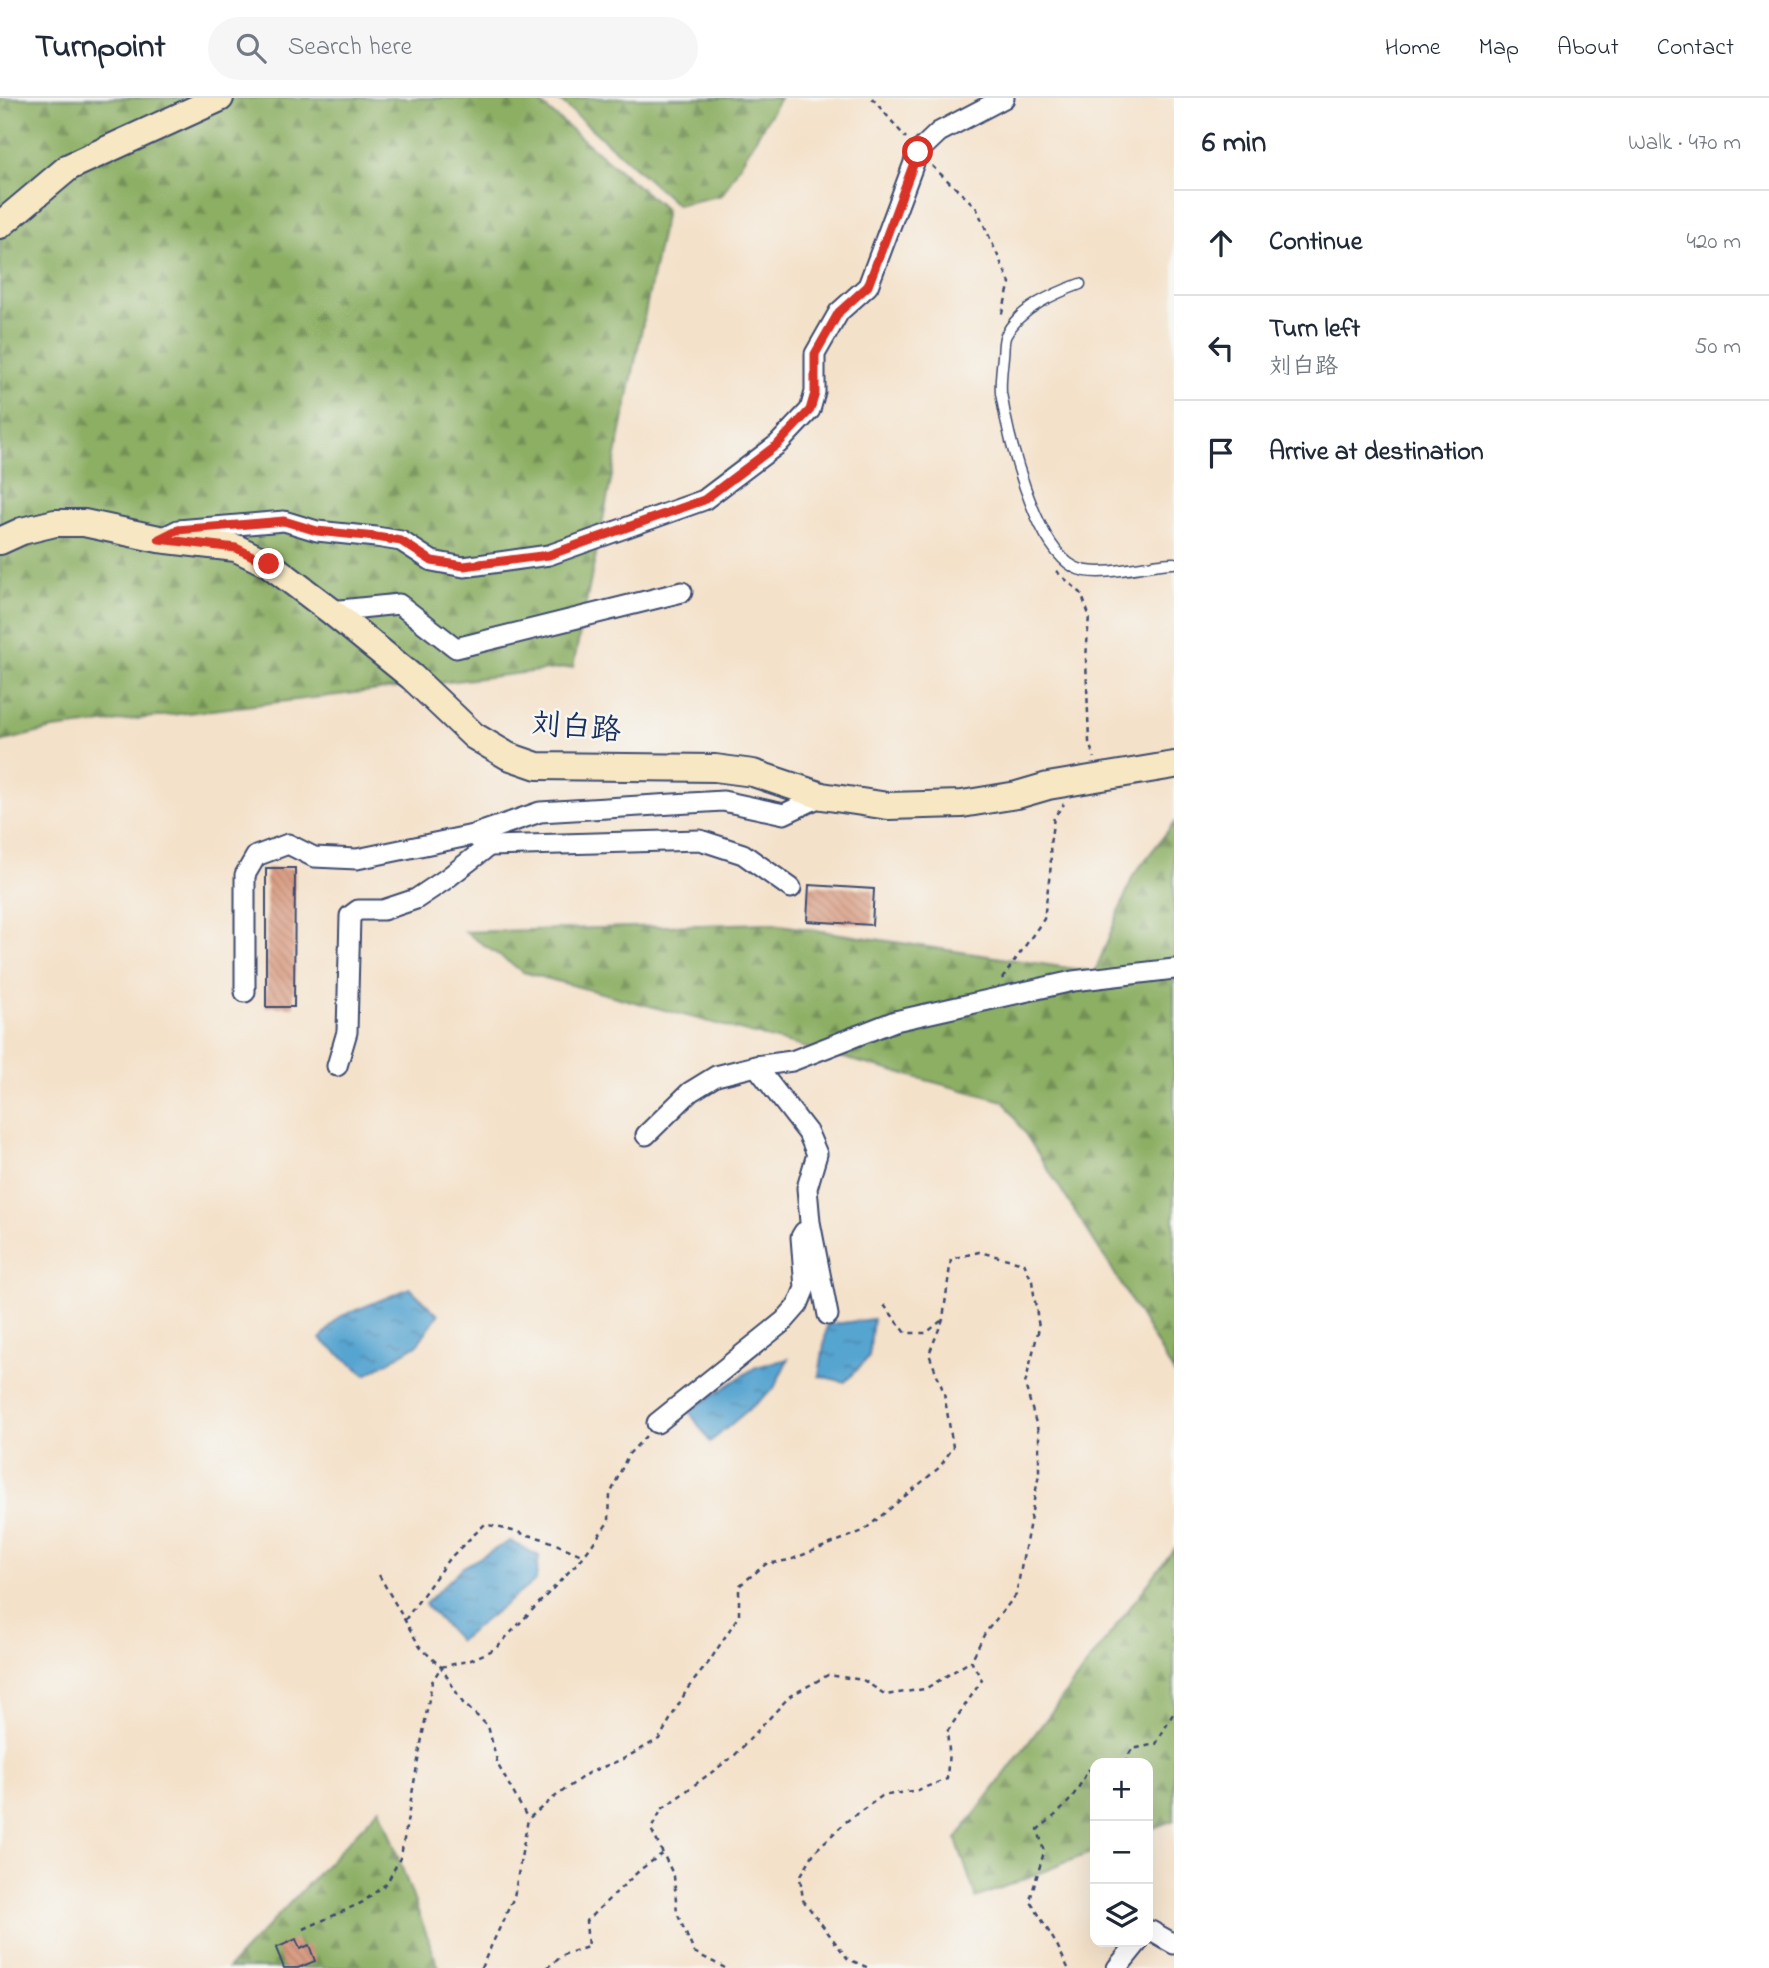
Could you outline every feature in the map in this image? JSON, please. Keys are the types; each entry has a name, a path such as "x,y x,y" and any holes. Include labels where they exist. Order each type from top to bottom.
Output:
{"street":[{"path":"0,225 69,167 220,98"},
{"path":"159,539 177,530 284,521 317,531 401,541 432,561 464,566 549,555 704,500 778,444 810,410 815,393 815,354 839,312 868,286 918,152 939,132 1004,98"},
{"name":"刘白路","path":"0,541 22,531 55,523 84,523 159,539 236,548 269,564 331,611 412,677 474,736 508,756 537,766 715,768 753,773 822,796 888,806 962,804 1017,795 1048,786 1174,765"},
{"path":"331,611 399,604 456,648 682,592"},
{"path":"337,1066 347,1032 350,916 358,910 383,910 416,899 446,879 481,840 540,812 723,801 784,814 822,796"},
{"path":"245,992 245,875 256,856 288,844 314,857 357,859 481,840 700,840 743,854 791,888"},
{"path":"646,1135 690,1092 716,1076 792,1061 895,1021 1073,981 1174,969"},
{"path":"756,1066 808,1133 817,1154 807,1188 810,1222 828,1315"},
{"path":"657,1423 785,1321 805,1288 801,1237 810,1222"},
{"path":"1153,1932 1174,1944"},
{"path":"1117,1968 1131,1947"}],"lane":[{"path":"1080,284 1052,295 1019,317 1005,337 1001,390 1021,478 1050,543 1061,557 1076,568 1100,573 1174,563"}],"path":[{"path":"872,98 941,176 976,206 1010,283"},
{"path":"1080,593 1089,615 1086,659 1089,742 1099,778"},
{"path":"1002,979 1044,919 1054,817 1070,796 1048,786"},
{"path":"528,1819 588,1773 623,1759 659,1739 688,1688 709,1662 738,1615 739,1586 766,1564 790,1560 863,1531 940,1467 953,1447 944,1393 929,1354 943,1319 951,1259 979,1252 1024,1263 1032,1281 1039,1328 1025,1384 1039,1434 1039,1474 1016,1595 985,1633 971,1661 925,1689 886,1695 863,1680 828,1675 789,1696 734,1755 662,1809 651,1829 674,1876 677,1913 694,1952 725,1968"},
{"path":"884,1305 906,1333 926,1333 943,1319"},
{"path":"304,1929 363,1902 387,1883 401,1856 432,1682 441,1667 471,1660 495,1649 584,1556 609,1521 610,1495 628,1455 657,1423"},
{"path":"405,1620 448,1560 485,1524 544,1539 584,1556"},
{"path":"379,1575 420,1647 441,1667 463,1703 488,1727 498,1765 528,1819 514,1897 481,1968"},
{"path":"869,1968 848,1959 810,1910 803,1900 800,1877 816,1850 847,1821 882,1797 918,1790 947,1779 947,1732 982,1680 971,1661"},
{"path":"1127,1758 1132,1749 1156,1744 1174,1712"},
{"path":"1068,1968 1030,1900 1044,1852 1038,1829 1057,1815 1075,1796 1090,1770"},
{"path":"547,1968 565,1954 589,1947 586,1922 641,1869 663,1854"}],"green space":[{"path":"0,98 534,98 666,210 573,667 53,729 0,742"},
{"path":"557,98 780,98 722,195 677,205"},
{"path":"1174,823 1174,1373 1112,1269 1004,1101 523,972 465,932 767,923 1095,972 1133,876"},
{"path":"1174,1549 1174,1820 1153,1828 1153,1758 1090,1758 1090,1853 976,1898 956,1839"},
{"path":"380,1808 439,1968 228,1968"}],"water":[{"path":"410,1288 438,1315 417,1345 366,1375 320,1339 339,1317"},
{"path":"873,1319 869,1357 845,1382 819,1376 827,1325"},
{"path":"788,1359 774,1388 710,1442 689,1411 756,1367"},
{"path":"510,1541 539,1556 536,1580 459,1641 425,1604 463,1567"}],"building":[{"path":"266,868 295,868 294,1007 266,1007"},
{"path":"809,885 874,889 872,925 807,921"},
{"path":"296,1939 300,1949 309,1945 315,1961 298,1968 284,1968 276,1948"}],"route":[{"path":"269,564 236,548 159,539 177,530 284,521 317,531 401,541 432,561 464,566 549,555 704,500 778,444 810,410 815,393 815,354 839,312 868,286 918,152"}]}
